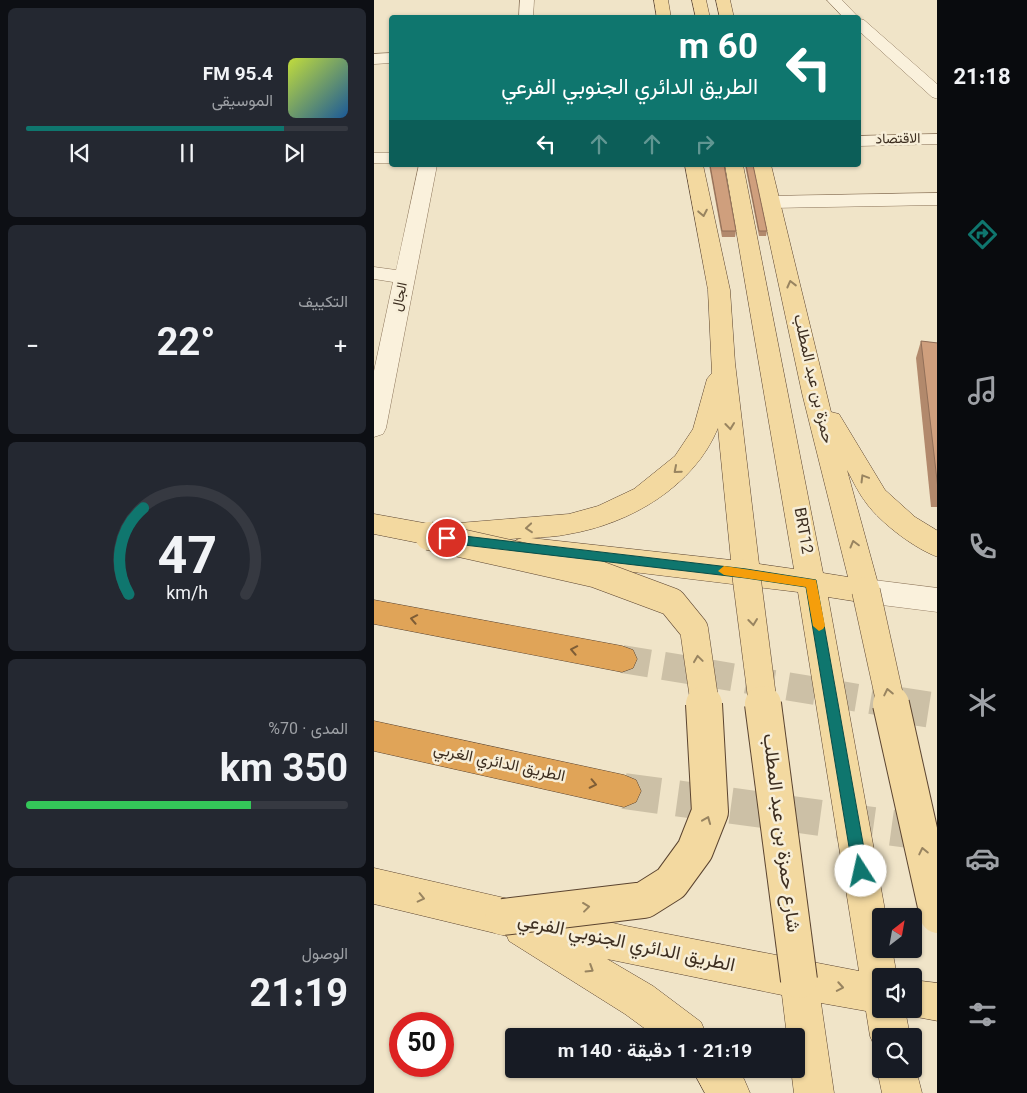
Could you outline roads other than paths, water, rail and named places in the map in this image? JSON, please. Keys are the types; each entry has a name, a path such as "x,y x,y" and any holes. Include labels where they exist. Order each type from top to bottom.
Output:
{"highway":[{"path":"374,612 622,659"},
{"name":"الطريق الدائري الغربي","path":"374,736 624,791"}],"main road":[{"path":"661,0 664,15"},
{"path":"699,0 702,15"},
{"path":"723,0 726,15"},
{"path":"694,167 719,290 724,363 746,573"},
{"name":"BRT12","path":"734,167 811,583 877,968"},
{"name":"حمزة بن عبد المطلب","path":"762,167 814,393 866,592"},
{"path":"428,536 569,524 605,514 643,496 684,463 705,430 724,363"},
{"path":"814,393 876,497 905,524 937,546"},
{"path":"374,524 594,573 672,602 684,614 694,629 705,708 710,812 694,850 671,883 644,900 503,917"},
{"path":"428,536 746,573 866,592 937,915"},
{"name":"شارع حمزة بن عبد المطلب","path":"746,573 814,1093"},
{"name":"الطريق الدائري الجنوبي الفرعي","path":"374,886 503,917 799,980 872,993"},
{"path":"503,917 639,1000 676,1028"},
{"path":"922,1000 937,1002"},
{"path":"719,1078 730,1093"},
{"path":"892,1078 894,1093"},
{"path":"899,1078 902,1093"}],"street":[{"path":"526,15 527,0"},
{"path":"834,0 850,15"},
{"path":"861,25 937,94"},
{"path":"374,59 389,58"},
{"name":"الاقتصاد","path":"861,141 937,139"},
{"path":"374,158 389,158"},
{"name":"الجال","path":"374,428 428,167"},
{"path":"771,202 937,199"},
{"path":"374,273 405,278"},
{"path":"866,592 937,600"}],"tunnel":[{"path":"622,659 901,705"},
{"path":"893,704 938,711"},
{"path":"624,791 938,834"}]}
